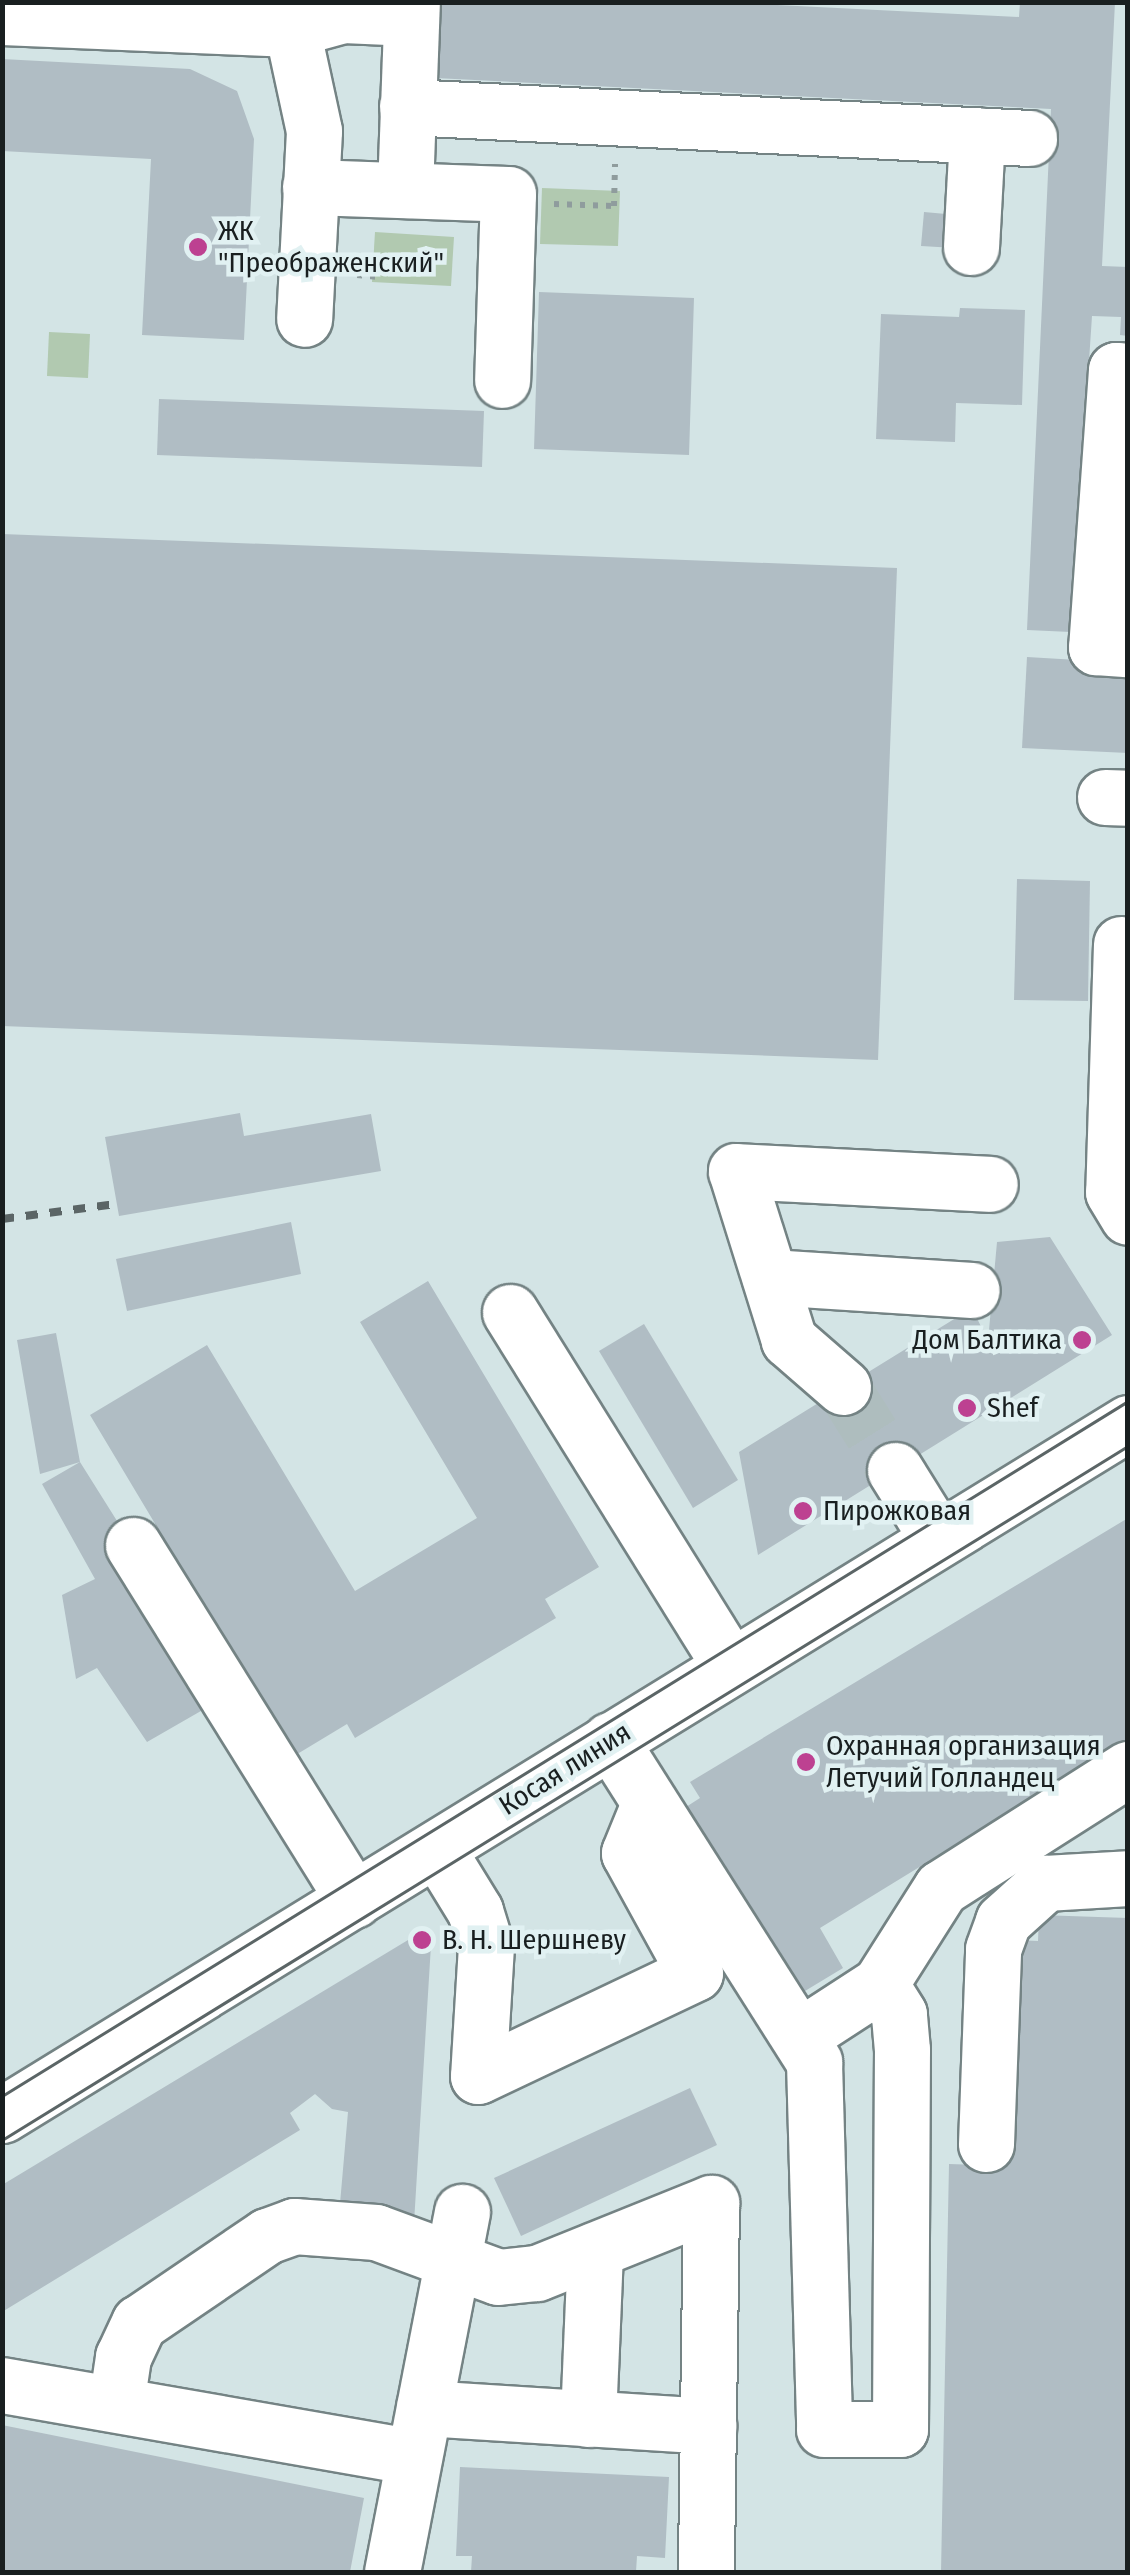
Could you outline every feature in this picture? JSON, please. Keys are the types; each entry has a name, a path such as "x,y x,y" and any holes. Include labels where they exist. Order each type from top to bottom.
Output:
{"street":[{"path":"2,17 292,29 343,15 412,10 406,190"},
{"path":"292,29 296,64 310,95 304,319"},
{"path":"407,107 1003,136 971,247"},
{"path":"310,187 508,194 502,380"},
{"path":"1128,370 1116,370 1096,647 1128,649"},
{"path":"1120,944 1113,1192 1128,1217"},
{"path":"843,1387 788,1340 736,1170 990,1184"},
{"path":"770,1277 972,1290"},
{"path":"510,1312 730,1666"},
{"name":"Косая линия","path":"2,2115 1128,1422"},
{"path":"895,1470 938,1540"},
{"path":"133,1545 354,1900"},
{"path":"610,1740 814,2062 824,2429 900,2430 902,2050 899,2014 880,1984"},
{"path":"800,2036 880,1984 941,1888 1128,1769"},
{"path":"437,1848 475,1911 486,1946 478,2076 695,1974 628,1854 649,1804"},
{"path":"986,2144 992,1949 1002,1920 1045,1883 1128,1878"},
{"path":"116,2404 124,2358 140,2323 266,2236 324,2224 458,2238 498,2277 537,2273 711,2203 706,2572"},
{"path":"392,2572 458,2238"},
{"path":"588,2418 595,2250"},
{"path":"2,2384 116,2404 419,2432 588,2418 708,2426"}],"path":[{"path":"549,204 614,206 614,195"}],"green space":[{"path":"542,188 620,191 618,246 540,244"},
{"path":"375,232 454,237 451,286 372,282"},
{"path":"49,332 90,334 88,378 47,376"}],"building":[{"path":"438,2 717,2 1019,17 1020,2 1115,2 1102,266 1128,267 1128,336 1120,335 1121,317 1092,316 1071,632 1027,630 1051,109 435,78"},
{"name":"ЖК \"Преображенский\"","path":"2,59 190,69 237,91 254,139 244,340 142,335 151,159 2,151"},
{"path":"924,212 957,215 955,248 921,246"},
{"path":"539,292 694,298 689,455 534,449"},
{"path":"960,308 1025,310 1022,405 956,403 955,442 876,439 881,314 959,317"},
{"path":"159,399 484,411 482,467 157,455"},
{"path":"2,534 897,568 878,1060 2,1026"},
{"path":"1027,657 1128,663 1128,753 1022,748"},
{"path":"1017,879 1090,881 1088,1001 1014,1000"},
{"path":"240,1113 244,1136 371,1114 381,1171 119,1216 105,1137"},
{"path":"291,1222 301,1274 127,1311 116,1259"},
{"path":"1050,1237 1112,1335 758,1555 739,1452 972,1308 988,1341 997,1242"},
{"path":"428,1281 599,1567 545,1599 556,1618 355,1738 347,1724 294,1756 90,1415 207,1345 355,1591 477,1518 360,1322"},
{"path":"644,1324 738,1480 693,1508 599,1351"},
{"path":"56,1333 80,1462 40,1474 17,1340"},
{"path":"80,1462 227,1696 147,1742 97,1668 76,1679 62,1595 95,1579 42,1484"},
{"path":"1128,1518 1128,1739 820,1928 843,1968 800,1994 686,1807 700,1798 690,1782"},
{"path":"1039,1915 1128,1918 1128,2572 941,2572 949,2164 1008,2166 1013,1940 1038,1941"},
{"path":"413,1937 431,1945 414,2223 339,2215 348,2112 332,2109 315,2094 290,2113 300,2130 2,2312 2,2185"},
{"path":"690,2088 717,2145 521,2236 494,2178"},
{"path":"2,2425 364,2498 350,2572 2,2572"},
{"path":"460,2467 669,2477 665,2558 637,2556 636,2572 471,2572 472,2556 456,2556"}],"tunnel":[{"path":"843,1387 895,1470"}],"tram line":[{"path":"2,2096 1128,1401"},
{"path":"2,2140 1128,1446"}],"railway":[{"path":"2,1219 116,1204"}],"place":[{"name":"ЖК \"Преображенский\"","path":"198,247"},
{"name":"Дом Балтика","path":"1082,1340"},
{"name":"Shef","path":"967,1408"},
{"name":"Пирожковая","path":"803,1511"},
{"name":"Охранная организация Летучий Голландец","path":"806,1762"},
{"name":"В. Н. Шершневу","path":"422,1940"}]}
